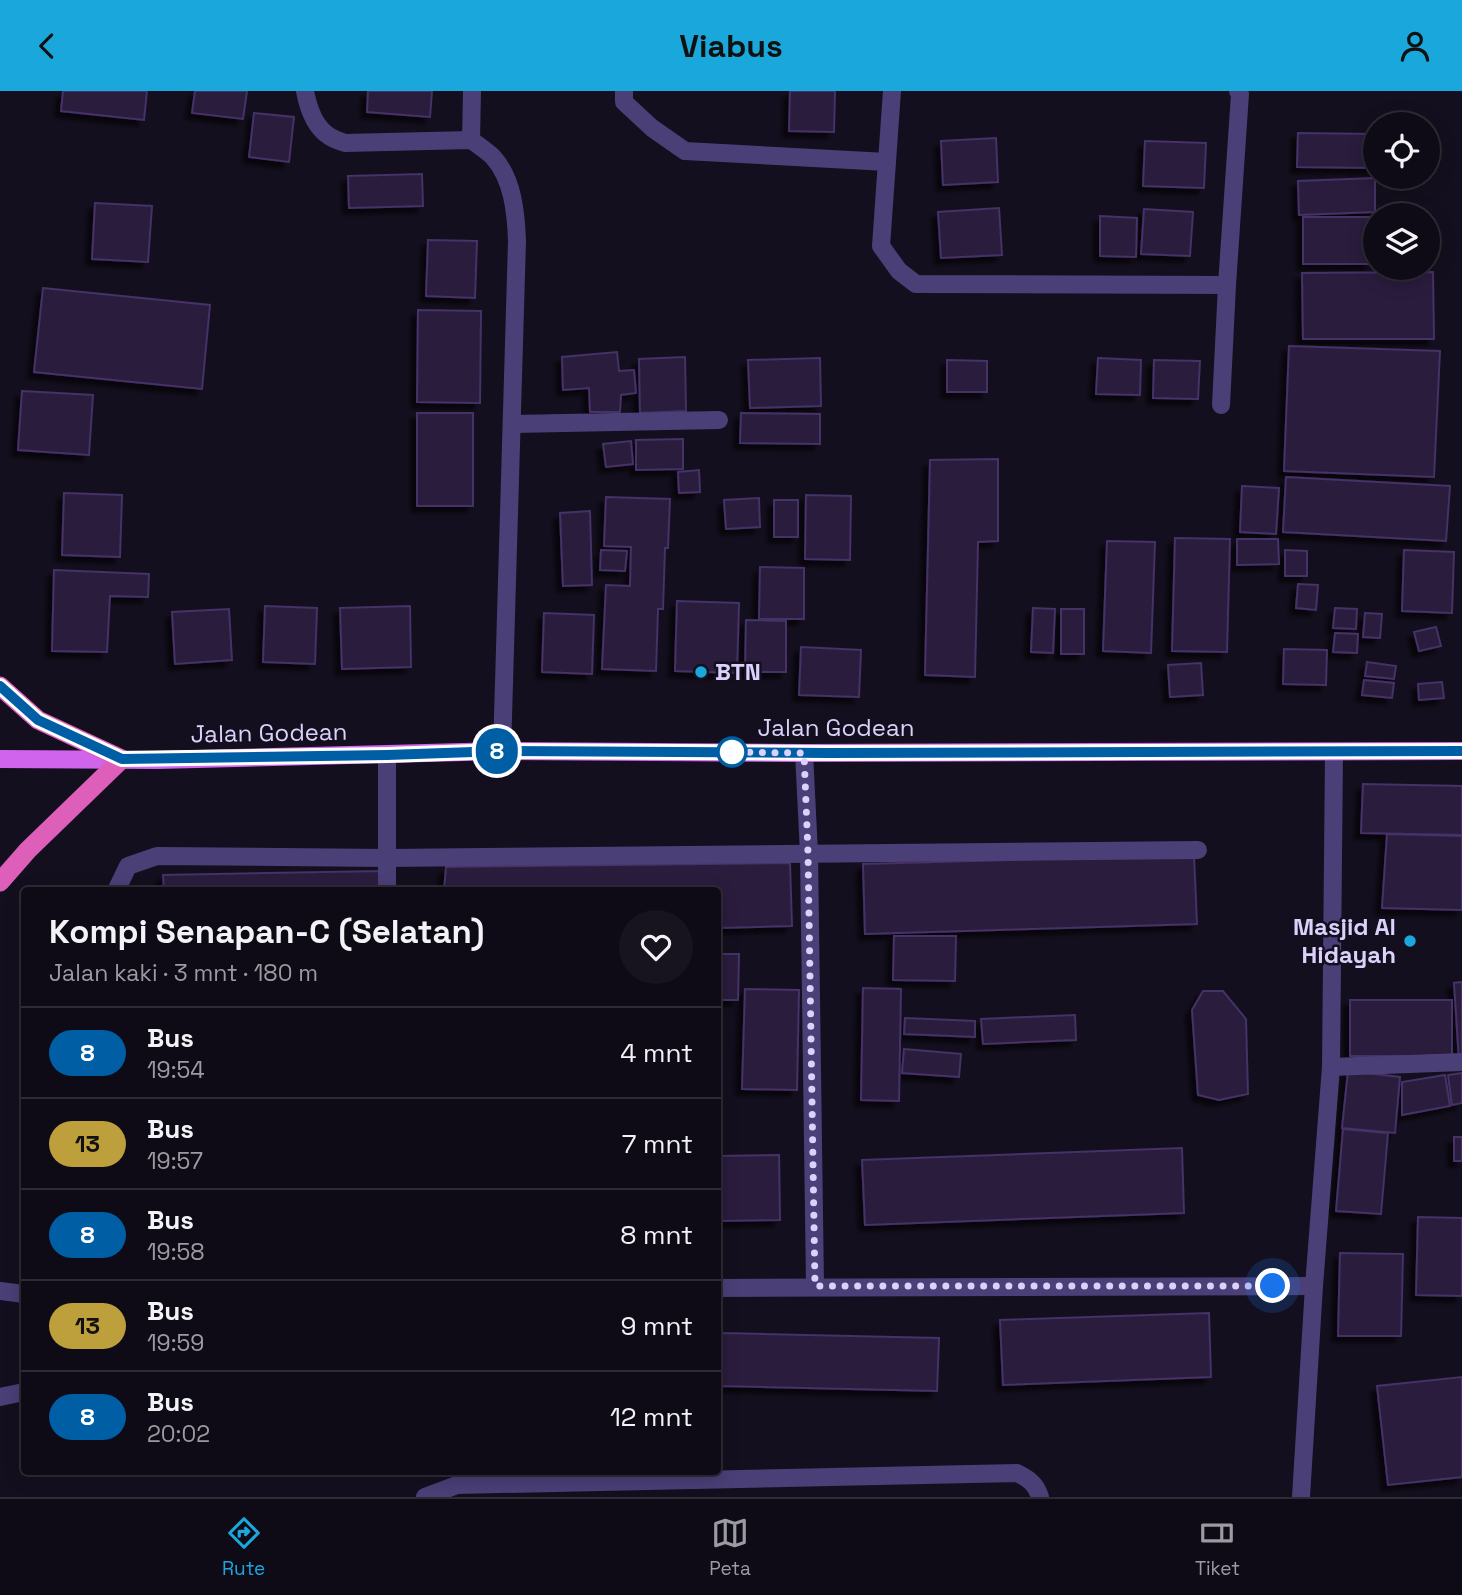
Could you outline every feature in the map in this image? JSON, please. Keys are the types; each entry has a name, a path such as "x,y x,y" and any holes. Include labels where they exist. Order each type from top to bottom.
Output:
{"highway":[{"path":"0,686 38,720 122,759 28,850 0,882"}],"main road":[{"name":"Jalan Godean","path":"0,759 387,755 502,751 1462,751"}],"street":[{"path":"305,91 317,125 328,136 345,143 471,140 493,157 505,176 516,214 517,241 502,751"},
{"path":"471,140 472,91"},
{"path":"624,91 624,102 652,128 685,151 887,162"},
{"path":"892,91 881,246 899,271 916,283 1227,285"},
{"path":"1221,405 1240,94 1238,91"},
{"path":"513,424 719,420"},
{"path":"1301,1497 1331,1067 1334,752"},
{"path":"804,753 815,1286"},
{"path":"387,755 387,887"},
{"path":"118,887 128,866 157,856 386,858 1198,850"},
{"path":"1331,1067 1462,1062"},
{"path":"721,1288 1314,1286"},
{"path":"0,1291 21,1294"},
{"path":"0,1398 21,1393"},
{"path":"425,1497 457,1485 1017,1473 1037,1487 1040,1497"}],"building":[{"path":"63,91 147,91 144,120 61,111"},
{"path":"195,91 247,91 243,119 192,113"},
{"path":"368,91 432,91 430,117 367,112"},
{"path":"790,91 835,91 834,132 789,131"},
{"path":"254,113 294,117 289,162 249,157"},
{"path":"1298,133 1363,134 1363,168 1297,167"},
{"path":"996,138 998,182 943,185 941,141"},
{"path":"1145,141 1206,143 1204,188 1143,186"},
{"path":"422,174 423,206 349,208 348,176"},
{"path":"1363,178 1363,189 1375,189 1375,203 1363,203 1363,212 1299,215 1298,181"},
{"path":"95,203 152,206 148,262 92,259"},
{"path":"999,208 1002,255 941,258 938,212"},
{"path":"1144,209 1193,212 1190,256 1141,254"},
{"path":"1100,216 1137,218 1136,257 1100,256"},
{"path":"1303,217 1363,217 1363,264 1303,264"},
{"path":"428,240 477,241 475,298 426,296"},
{"path":"1302,273 1363,273 1363,280 1433,280 1434,339 1303,339"},
{"path":"43,288 210,305 202,389 34,372"},
{"path":"418,310 481,311 480,403 417,402"},
{"path":"1289,346 1440,351 1434,477 1284,471"},
{"path":"617,352 619,371 634,370 636,393 621,395 620,412 590,412 589,388 563,390 562,357"},
{"path":"685,357 686,411 640,413 639,359"},
{"path":"820,358 821,406 750,408 748,360"},
{"path":"1098,358 1141,360 1140,395 1096,394"},
{"path":"947,360 987,361 987,392 947,392"},
{"path":"1154,360 1200,361 1198,399 1153,398"},
{"path":"22,391 93,395 89,455 18,450"},
{"path":"417,413 473,413 473,506 417,506"},
{"path":"741,413 820,414 820,444 740,443"},
{"path":"683,439 683,469 636,470 636,440"},
{"path":"631,441 633,464 606,467 603,444"},
{"path":"998,459 998,541 978,542 975,677 925,675 930,460"},
{"path":"699,470 700,492 679,493 678,472"},
{"path":"1286,477 1450,486 1446,541 1283,532"},
{"path":"1242,486 1279,488 1276,534 1240,532"},
{"path":"64,493 122,495 120,557 62,555"},
{"path":"806,495 851,496 850,560 805,559"},
{"path":"606,497 670,499 663,609 658,609 656,671 602,669 606,585 630,586 631,547 604,546"},
{"path":"759,498 760,527 726,529 724,500"},
{"path":"774,500 798,500 798,537 774,537"},
{"path":"590,511 592,585 563,586 560,513"},
{"path":"1175,538 1230,539 1227,652 1172,651"},
{"path":"1237,539 1278,539 1279,564 1237,565"},
{"path":"1107,541 1155,542 1151,653 1103,651"},
{"path":"601,550 627,551 625,571 600,570"},
{"path":"1285,550 1307,551 1307,576 1285,576"},
{"path":"1404,550 1454,552 1452,613 1402,611"},
{"path":"760,567 804,568 804,619 759,619"},
{"path":"54,570 149,574 148,597 110,596 107,652 52,651"},
{"path":"1298,584 1318,585 1316,610 1296,608"},
{"path":"677,601 739,603 737,673 675,671"},
{"path":"265,606 317,608 315,664 263,662"},
{"path":"410,606 411,667 342,669 340,608"},
{"path":"1033,608 1055,609 1053,653 1031,652"},
{"path":"1335,608 1357,609 1356,629 1333,628"},
{"path":"229,609 232,660 175,664 172,612"},
{"path":"1061,609 1084,609 1084,654 1061,654"},
{"path":"544,613 594,615 592,674 542,672"},
{"path":"1365,613 1382,614 1380,638 1363,637"},
{"path":"746,620 786,621 786,672 745,672"},
{"path":"1436,627 1441,646 1419,651 1414,632"},
{"path":"1335,633 1358,634 1357,653 1333,652"},
{"path":"801,647 861,650 859,697 799,695"},
{"path":"1284,649 1327,650 1326,685 1283,684"},
{"path":"1367,662 1396,666 1394,679 1365,676"},
{"path":"1201,663 1203,695 1170,697 1168,665"},
{"path":"1364,680 1394,683 1392,698 1362,695"},
{"path":"1442,682 1444,698 1419,700 1418,684"},
{"path":"1363,784 1462,786 1462,835 1361,833"},
{"path":"1387,834 1462,836 1462,910 1382,908"},
{"path":"1194,855 1197,924 865,934 863,864"},
{"path":"790,863 792,926 721,928 721,887 444,887 446,867"},
{"path":"383,871 384,887 164,887 163,875"},
{"path":"894,936 956,936 955,981 893,980"},
{"path":"721,954 739,954 738,1000 721,1000"},
{"path":"1462,982 1462,1060 1459,1061 1454,983"},
{"path":"863,988 901,989 899,1101 861,1100"},
{"path":"745,989 799,990 797,1090 742,1089"},
{"path":"1203,991 1223,991 1246,1019 1248,1094 1219,1100 1198,1095 1192,1010"},
{"path":"1350,1000 1452,1000 1452,1056 1350,1056"},
{"path":"1075,1015 1076,1040 983,1044 981,1019"},
{"path":"905,1018 975,1021 975,1037 904,1034"},
{"path":"904,1049 961,1054 959,1077 902,1073"},
{"path":"1348,1071 1400,1077 1395,1133 1342,1128"},
{"path":"1462,1073 1462,1103 1452,1105 1448,1075"},
{"path":"1445,1075 1450,1106 1402,1115 1402,1082"},
{"path":"1343,1129 1388,1133 1381,1214 1336,1211"},
{"path":"1454,1137 1462,1137 1462,1161 1454,1161"},
{"path":"1182,1148 1184,1213 865,1225 862,1160"},
{"path":"779,1155 780,1220 721,1221 721,1156"},
{"path":"1418,1217 1462,1218 1462,1296 1416,1295"},
{"path":"1340,1253 1403,1254 1401,1336 1338,1336"},
{"path":"1209,1313 1211,1377 1003,1385 1000,1320"},
{"path":"722,1333 939,1338 937,1391 721,1386"},
{"path":"1462,1377 1462,1477 1388,1485 1377,1386"}],"bus line":[{"name":"8","path":"0,686 38,720 122,759 502,751 1462,751"}],"place":[{"name":"BTN","path":"701,672"},
{"name":"Masjid Al Hidayah","path":"1410,941"}],"route":[{"path":"732,752 722,752 804,753 815,1286 1273,1286"}]}
